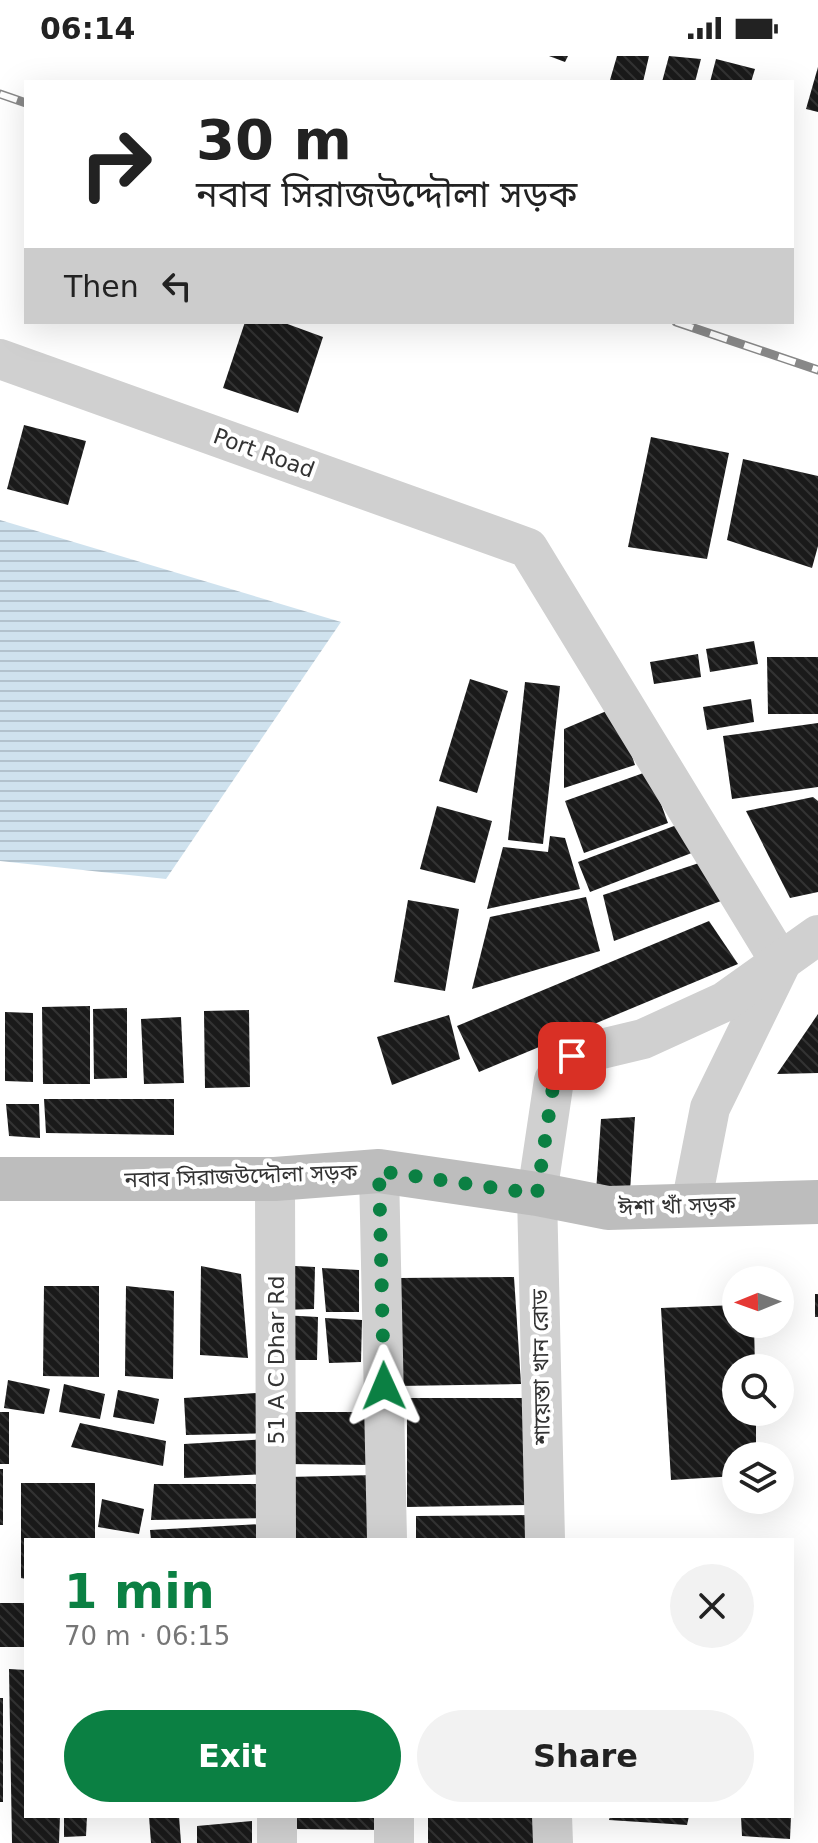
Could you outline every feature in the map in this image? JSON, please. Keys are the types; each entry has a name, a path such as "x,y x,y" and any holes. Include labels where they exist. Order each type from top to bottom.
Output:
{"street":[{"name":"Port Road","path":"0,359 528,548 781,963"},
{"path":"537,1194 554,1080 572,1056 643,1039 724,1002 818,935"},
{"path":"691,1205 710,1108 781,963"},
{"path":"379,1171 387,1538"},
{"name":"নবাব সিরাজউদ্দৌলা সড়ক","path":"0,1179 275,1179 379,1171 537,1194"},
{"name":"51 A C Dhar Rd","path":"275,1179 276,1538"},
{"name":"ঈশা খাঁ সড়ক","path":"537,1194 608,1208 818,1202"},
{"name":"শায়েস্তা খান রোড","path":"537,1194 545,1538"},
{"path":"277,1818 277,1843"},
{"path":"394,1818 394,1843"},
{"path":"552,1818 553,1843"}],"water":[{"path":"0,520 341,622 166,879 0,861"}],"building":[{"path":"549,56 568,56 565,62"},
{"path":"617,56 649,56 643,80 610,80"},
{"path":"669,56 701,59 696,80 663,80"},
{"path":"716,59 755,69 752,80 711,80"},
{"path":"818,67 818,112 806,109"},
{"path":"244,324 287,324 323,337 298,413 223,388"},
{"path":"24,425 86,441 68,505 7,489"},
{"path":"651,437 729,453 707,559 628,547"},
{"path":"743,459 818,476 818,546 812,568 727,540"},
{"path":"754,641 758,664 710,672 706,649"},
{"path":"698,654 701,677 654,684 650,662"},
{"path":"767,657 818,657 818,714 768,714"},
{"path":"470,679 508,691 477,793 439,781"},
{"path":"525,682 560,686 543,844 508,840"},
{"path":"751,699 754,722 707,730 703,707"},
{"path":"616,707 635,765 564,788 564,729"},
{"path":"818,723 818,787 732,799 723,736"},
{"path":"649,771 668,823 584,853 565,801"},
{"path":"813,797 818,801 818,892 790,898 746,811"},
{"path":"437,806 492,821 475,883 420,869"},
{"path":"690,820 702,849 590,892 578,862"},
{"path":"550,836 565,838 580,889 487,909 503,847 548,852"},
{"path":"708,860 721,901 614,941 603,895"},
{"path":"586,897 600,951 472,989 490,917"},
{"path":"408,900 459,909 445,991 394,982"},
{"path":"709,921 738,964 479,1072 457,1026"},
{"path":"90,1006 90,1084 43,1084 42,1007"},
{"path":"127,1008 127,1078 94,1079 93,1009"},
{"path":"249,1010 250,1087 205,1088 204,1011"},
{"path":"5,1012 33,1013 33,1082 5,1081"},
{"path":"818,1014 818,1073 777,1074"},
{"path":"449,1015 460,1059 392,1085 377,1037"},
{"path":"181,1017 184,1083 144,1084 141,1019"},
{"path":"44,1099 174,1099 174,1135 46,1133"},
{"path":"6,1104 39,1104 40,1138 9,1136"},
{"path":"635,1117 630,1191 596,1192 601,1119"},
{"path":"277,1265 315,1267 314,1309 281,1310"},
{"path":"201,1266 241,1274 248,1358 200,1355"},
{"path":"322,1268 359,1270 359,1312 326,1312"},
{"path":"514,1277 521,1384 398,1386 399,1278"},
{"path":"44,1286 99,1286 99,1377 43,1376"},
{"path":"126,1286 174,1291 173,1379 125,1376"},
{"path":"815,1294 818,1294 818,1317 815,1317"},
{"path":"722,1306 722,1338 754,1338 755,1354 722,1354 722,1426 756,1426 756,1442 722,1442 722,1477 671,1480 661,1308"},
{"path":"281,1315 318,1317 317,1360 285,1360"},
{"path":"325,1318 362,1320 361,1362 329,1363"},
{"path":"8,1380 50,1389 44,1414 4,1408"},
{"path":"64,1384 105,1394 100,1419 59,1412"},
{"path":"118,1390 159,1399 154,1424 113,1417"},
{"path":"271,1392 273,1433 186,1435 184,1398"},
{"path":"407,1398 523,1398 530,1505 407,1507"},
{"path":"0,1412 9,1412 9,1464 0,1464"},
{"path":"286,1412 372,1412 372,1465 286,1464"},
{"path":"80,1423 166,1441 163,1466 71,1447"},
{"path":"268,1439 268,1474 184,1478 184,1444"},
{"path":"0,1469 3,1469 3,1525 0,1525"},
{"path":"375,1475 377,1538 286,1538 288,1477"},
{"path":"21,1483 95,1483 95,1538 24,1538 24,1579 21,1578"},
{"path":"154,1484 266,1484 270,1518 151,1520"},
{"path":"102,1499 144,1509 139,1534 98,1527"},
{"path":"531,1515 533,1538 416,1538 416,1516"},
{"path":"261,1524 262,1538 151,1538 150,1530"},
{"path":"0,1603 24,1603 24,1647 0,1647"},
{"path":"9,1669 24,1670 24,1818 60,1818 59,1843 12,1843"},
{"path":"0,1698 3,1698 3,1802 0,1802"},
{"path":"64,1818 87,1818 86,1836 64,1837"},
{"path":"149,1818 179,1818 181,1843 151,1843"},
{"path":"294,1818 385,1818 385,1830 294,1829"},
{"path":"428,1818 548,1818 547,1843 428,1843"},
{"path":"610,1818 689,1818 687,1825"},
{"path":"741,1818 791,1818 790,1839 742,1836"},
{"path":"252,1821 252,1843 197,1843 197,1826"}],"railway":[{"path":"0,94 24,102"},
{"path":"682,324 818,370"}],"route":[{"path":"384,1386 379,1171 537,1194 554,1080 572,1056"}]}
